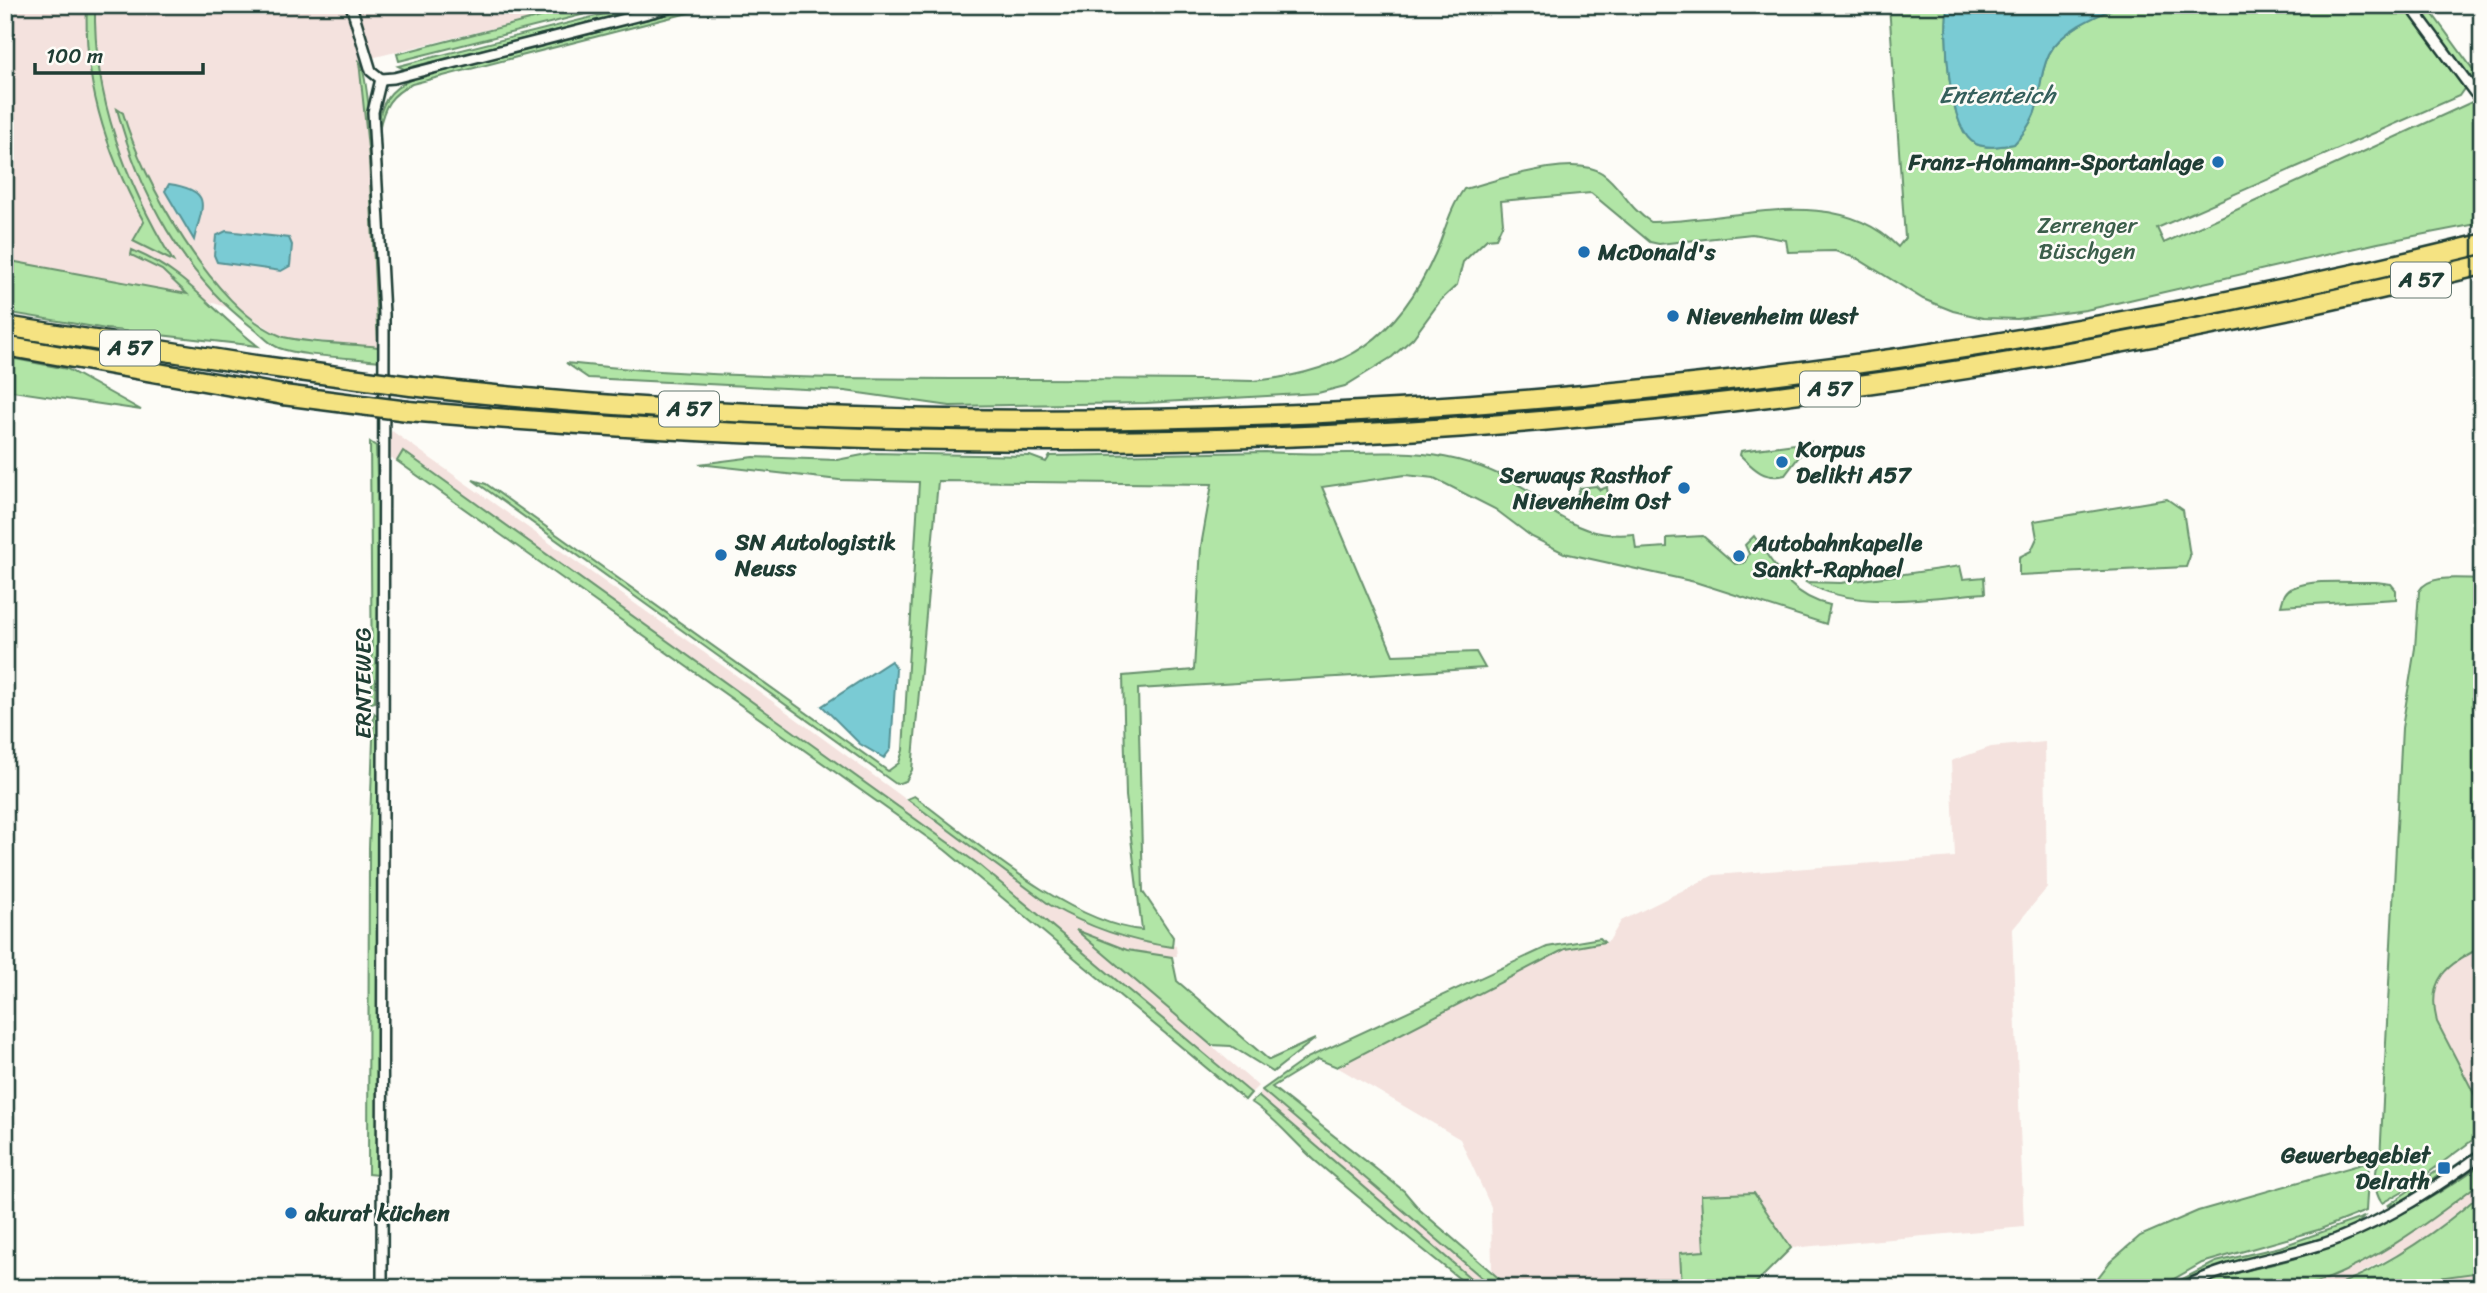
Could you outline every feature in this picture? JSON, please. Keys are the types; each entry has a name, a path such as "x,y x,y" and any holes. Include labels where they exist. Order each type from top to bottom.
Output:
{"highway":[{"name":"A 57","path":"5,326 256,365 497,396 736,413 1005,420 1206,419 1471,406 1670,388 1853,366 2014,341 2234,301 2482,244"},
{"name":"A 57","path":"5,346 283,395 408,411 734,434 870,439 1201,439 1473,426 1674,408 1852,387 2004,364 2328,302 2482,265"}],"street":[{"path":"351,5 370,71 382,79 680,5"},
{"path":"2410,5 2475,93 2482,88"},
{"name":"ERNTEWEG","path":"382,79 373,112 384,327 381,428 382,1288"},
{"path":"2183,1288 2207,1276 2295,1253 2348,1234 2421,1198 2482,1154"}],"shaded area":[{"path":"5,5 587,5 359,61 369,158 378,347 282,337 245,313 188,295 5,260"},
{"path":"392,431 761,693 1050,905 1105,931 1136,940 1176,946 1177,956 1163,956 1127,950 1078,931 1258,1086 1251,1093 978,864 833,759 404,451 397,461 388,457 387,439"},
{"path":"2482,707 2482,1109 2422,993"},
{"path":"2045,742 2047,888 2012,930 2024,1227 1791,1248 1754,1193 1701,1195 1704,1251 1680,1253 1682,1288 1510,1288 1492,1272 1491,1207 1460,1139 1337,1067 1565,949 1609,941 1621,921 1714,875 1955,857 1951,761 1991,747"},
{"path":"1262,1090 1494,1288 1482,1288 1258,1096"},
{"path":"2482,1181 2482,1193 2415,1245 2340,1284 2329,1288 2300,1288 2384,1248 2439,1214"},
{"path":"2482,1272 2482,1288 2365,1288 2424,1279"}],"green space":[{"path":"87,5 95,5 100,73 116,139 141,201 173,261 133,241 144,222 119,171 100,118 89,62"},
{"path":"587,5 621,5 399,61 397,54"},
{"path":"640,5 657,5 404,69 398,66"},
{"path":"704,5 719,5 412,84 393,97 383,114 379,130 390,346 377,129 381,112 391,93 412,79"},
{"name":"Zerrenger Büschgen","path":"1889,5 1948,5 1947,58 1959,121 1976,144 1990,147 2014,144 2025,131 2036,109 2044,67 2055,45 2081,24 2121,5 2426,5 2482,82 2466,86 2459,96 2157,228 2164,243 2474,101 2482,144 2482,223 2378,243 2086,310 2017,319 1983,318 1953,311 1923,299 1858,259 1835,251 1788,252 1786,240 1752,234 1659,244 1650,242 1591,193 1501,201 1503,223 1496,238 1487,239 1463,262 1457,285 1441,300 1413,338 1392,357 1345,386 1318,393 1146,403 950,406 845,391 588,378 566,363 823,378 1252,381 1285,377 1341,360 1386,329 1421,282 1451,212 1464,189 1554,167 1589,168 1602,173 1643,217 1651,222 1780,210 1813,210 1844,215 1873,227 1898,247 1905,238"},
{"path":"359,61 369,109 378,253 380,361 313,355 279,348 228,307 185,258 167,230 138,171 117,109 123,113 146,172 184,240 231,300 256,322 281,336 314,342 378,347 369,158"},
{"path":"132,250 170,270 258,346 106,329 5,312 5,260 187,294 162,270 131,255"},
{"path":"5,357 67,369 141,410 5,390"},
{"path":"370,442 376,446 380,563 375,702 371,703 367,702 372,688"},
{"path":"1810,442 1785,475 1765,475 1740,455 1741,451"},
{"path":"403,451 978,864 1251,1093 1245,1100 945,850 397,461"},
{"path":"1265,452 1410,453 1476,465 1511,480 1547,503 1546,508 1577,526 1598,533 1634,534 1636,549 1667,547 1667,538 1703,536 1735,564 1744,563 1749,554 1745,545 1754,536 1794,588 1816,601 1830,605 1826,624 1695,582 1564,553 1532,537 1495,509 1434,478 1405,475 1322,487 1393,655 1476,652 1485,668 1138,689 1143,892 1173,937 1172,947 1109,932 1050,905 907,799 914,796 1023,877 1084,913 1114,924 1142,930 1126,796 1123,676 1194,670 1201,546 1212,484 938,481 912,770 906,781 896,784 473,480 486,484 888,771 899,763 903,750 919,482 839,480 699,464 754,457 837,460 873,453 1030,456 1046,462 1050,456"},
{"path":"1596,486 1600,490 1607,487 1609,505 1596,505 1577,495 1580,488"},
{"path":"2167,499 2183,510 2190,556 2186,567 2019,575 2019,557 2031,551 2037,538 2034,521"},
{"path":"1960,566 1963,579 1984,577 1985,593 1870,600 1825,591 1805,582 1841,583"},
{"path":"2438,579 2482,579 2482,947 2449,967 2442,975 2434,994 2434,1007 2437,1022 2482,1109 2482,1133 2408,1188 2382,1203 2377,1193 2376,1175 2380,1160 2402,728 2415,648 2419,591 2424,585"},
{"path":"2323,582 2391,584 2396,590 2396,599 2281,606 2287,591 2301,585"},
{"path":"374,713 378,717 377,1175 368,1174 369,848"},
{"path":"1076,930 1127,950 1172,957 1177,981 1269,1060 1315,1039 1273,1072 1231,1046 1211,1045"},
{"path":"1600,938 1604,942 1565,949 1337,1067 1318,1059 1272,1087 1404,1191 1420,1210 1510,1288 1494,1288 1262,1090 1307,1058 1547,947"},
{"path":"1258,1096 1482,1288 1471,1288 1319,1164 1251,1102"},
{"path":"2369,1162 2366,1211 2318,1230 2202,1263 2158,1288 2090,1288 2110,1262 2140,1236 2198,1211"},
{"path":"2482,1164 2482,1181 2396,1243 2349,1269 2292,1289 2195,1288 2233,1274 2324,1249 2348,1239 2417,1206"},
{"path":"2441,1168 2443,1172 2403,1202 2387,1206"},
{"path":"1754,1193 1791,1248 1751,1288 1682,1288 1680,1253 1704,1251 1701,1195"},
{"path":"2482,1193 2482,1272 2365,1288 2329,1288 2350,1280 2410,1248"},
{"path":"2364,1217 2354,1226 2319,1240 2221,1266 2172,1288 2165,1288 2216,1262 2280,1247"}],"water":[{"name":"Ententeich","path":"1948,5 2044,5 2051,10 2060,5 2121,5 2081,24 2055,45 2044,67 2036,109 2025,131 2014,144 1990,147 1976,144 1959,121 1947,58"},
{"path":"169,184 194,191 199,196 202,210 194,240 165,191"},
{"path":"226,231 289,238 292,245 290,266 281,271 217,262 214,255 216,236"},
{"path":"891,661 896,669 891,749 884,758 860,744 822,706"}],"place":[{"name":"Franz-Hohmann-Sportanlage","path":"2218,162"},
{"name":"McDonald's","path":"1584,252"},
{"name":"Nievenheim West","path":"1673,316"},
{"name":"Korpus Delikti A57","path":"1782,462"},
{"name":"Serways Rasthof Nievenheim Ost","path":"1684,488"},
{"name":"SN Autologistik Neuss","path":"721,555"},
{"name":"Autobahnkapelle Sankt-Raphael","path":"1739,556"},
{"name":"Gewerbegebiet Delrath","path":"2444,1168"},
{"name":"akurat küchen","path":"291,1213"}]}
